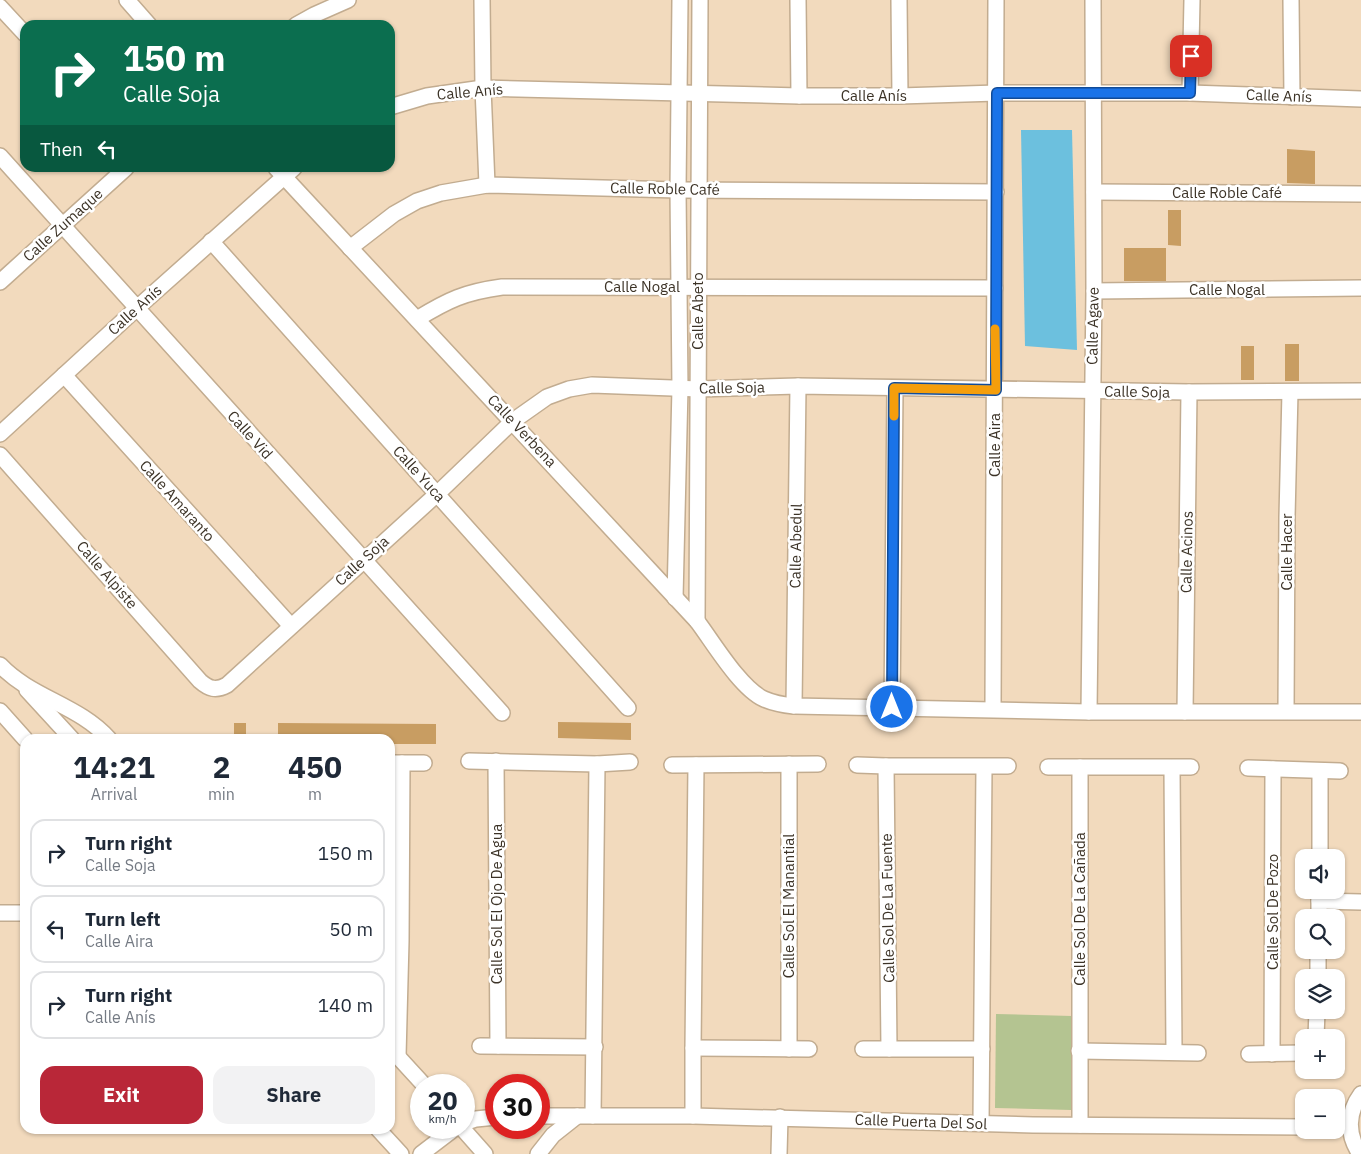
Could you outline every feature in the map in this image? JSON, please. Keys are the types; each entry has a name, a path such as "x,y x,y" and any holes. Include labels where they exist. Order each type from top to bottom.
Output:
{"street":[{"path":"127,0 145,20"},
{"path":"305,20 348,0"},
{"path":"482,0 487,185"},
{"name":"Calle Abeto","path":"675,598 680,388 678,190 680,0"},
{"name":"Calle Abeto","path":"697,621 700,0"},
{"path":"798,0 799,96"},
{"path":"898,0 900,96"},
{"name":"Calle Aira","path":"993,710 996,390 996,0"},
{"name":"Calle Agave","path":"1089,712 1094,291 1093,0"},
{"path":"1190,93 1192,0"},
{"path":"1291,0 1292,96"},
{"path":"0,6 20,28"},
{"name":"Calle Anís","path":"395,105 426,96 483,88 799,96 1190,93 1361,100"},
{"name":"Calle Vid","path":"0,156 502,712"},
{"name":"Calle Zumaque","path":"0,282 122,172"},
{"name":"Calle Anís","path":"0,434 211,241 283,172"},
{"name":"Calle Verbena","path":"287,172 350,248 513,421 697,621 748,688 762,698 794,706"},
{"name":"Calle Roble Café","path":"350,248 394,214 417,201 441,193 487,185 678,190 996,192"},
{"name":"Calle Roble Café","path":"1094,192 1361,194"},
{"name":"Calle Yuca","path":"211,241 628,708"},
{"name":"Calle Nogal","path":"416,319 443,303 466,294 502,287 995,288"},
{"name":"Calle Nogal","path":"1094,291 1361,288"},
{"name":"Calle Amaranto","path":"64,375 290,626"},
{"name":"Calle Soja","path":"217,689 227,685 513,421 547,397 569,389 592,385 680,388 798,386 1189,392 1361,391"},
{"name":"Calle Abedul","path":"794,706 798,386"},
{"path":"892,707 894,388"},
{"name":"Calle Acinos","path":"1185,712 1189,392"},
{"name":"Calle Hacer","path":"1286,711 1290,392"},
{"name":"Calle Alpiste","path":"0,455 200,681 210,688 217,689"},
{"path":"0,666 20,683 67,734"},
{"path":"20,683 89,720 104,734"},
{"path":"794,706 1089,712 1361,712"},
{"path":"0,711 21,734"},
{"path":"469,761 597,764 630,762"},
{"name":"Calle Sol El Ojo De Agua","path":"496,761 498,1046"},
{"path":"395,1036 401,941 396,763 424,763"},
{"path":"593,1116 597,764"},
{"name":"Calle Sol El Manantial","path":"789,764 789,1049"},
{"path":"672,765 818,764"},
{"path":"693,1116 692,1048 696,765"},
{"path":"857,765 1008,766"},
{"name":"Calle Sol De La Fuente","path":"886,766 889,1049"},
{"path":"981,1123 984,767"},
{"path":"1048,767 1191,767"},
{"name":"Calle Sol De La Cañada","path":"1080,767 1080,1125"},
{"path":"1172,768 1174,1052"},
{"path":"1248,768 1340,771"},
{"name":"Calle Sol De Pozo","path":"1272,1054 1274,769"},
{"path":"1320,771 1320,849"},
{"path":"1340,899 1361,902"},
{"path":"0,913 20,913"},
{"path":"395,934 401,941"},
{"path":"480,1046 595,1046"},
{"path":"692,1048 809,1049"},
{"path":"863,1049 982,1049"},
{"path":"1079,1051 1198,1053"},
{"path":"395,1053 414,1074"},
{"path":"1249,1054 1295,1053"},
{"path":"1345,1124 1361,1094"},
{"name":"Calle Puerta Del Sol","path":"550,1116 693,1116 1080,1125 1295,1127"},
{"path":"538,1154 553,1135 577,1116"},
{"path":"779,1154 780,1118"},
{"path":"1345,1130 1360,1154"},
{"path":"382,1134 400,1154"},
{"path":"421,1154 441,1139"},
{"path":"472,1139 485,1154"}],"green space":[{"path":"996,1014 1072,1016 1071,1110 995,1108"}],"water":[{"path":"1021,130 1072,130 1077,350 1025,346"}],"building":[{"path":"1287,149 1315,151 1315,184 1287,183"},
{"path":"1168,210 1181,210 1181,246 1168,245"},
{"path":"1124,248 1166,248 1166,281 1124,281"},
{"path":"1285,344 1299,344 1299,381 1285,381"},
{"path":"1241,346 1254,346 1254,380 1241,380"},
{"path":"558,722 631,723 631,740 558,738"},
{"path":"234,723 246,723 246,734 234,734"},
{"path":"278,723 436,724 436,744 395,744 395,734 278,734"}],"slow traffic":[{"path":"894,416 894,388 996,390 995,329"}],"route":[{"path":"892,707 894,388 996,390 997,93 1190,93 1191,56"}]}
